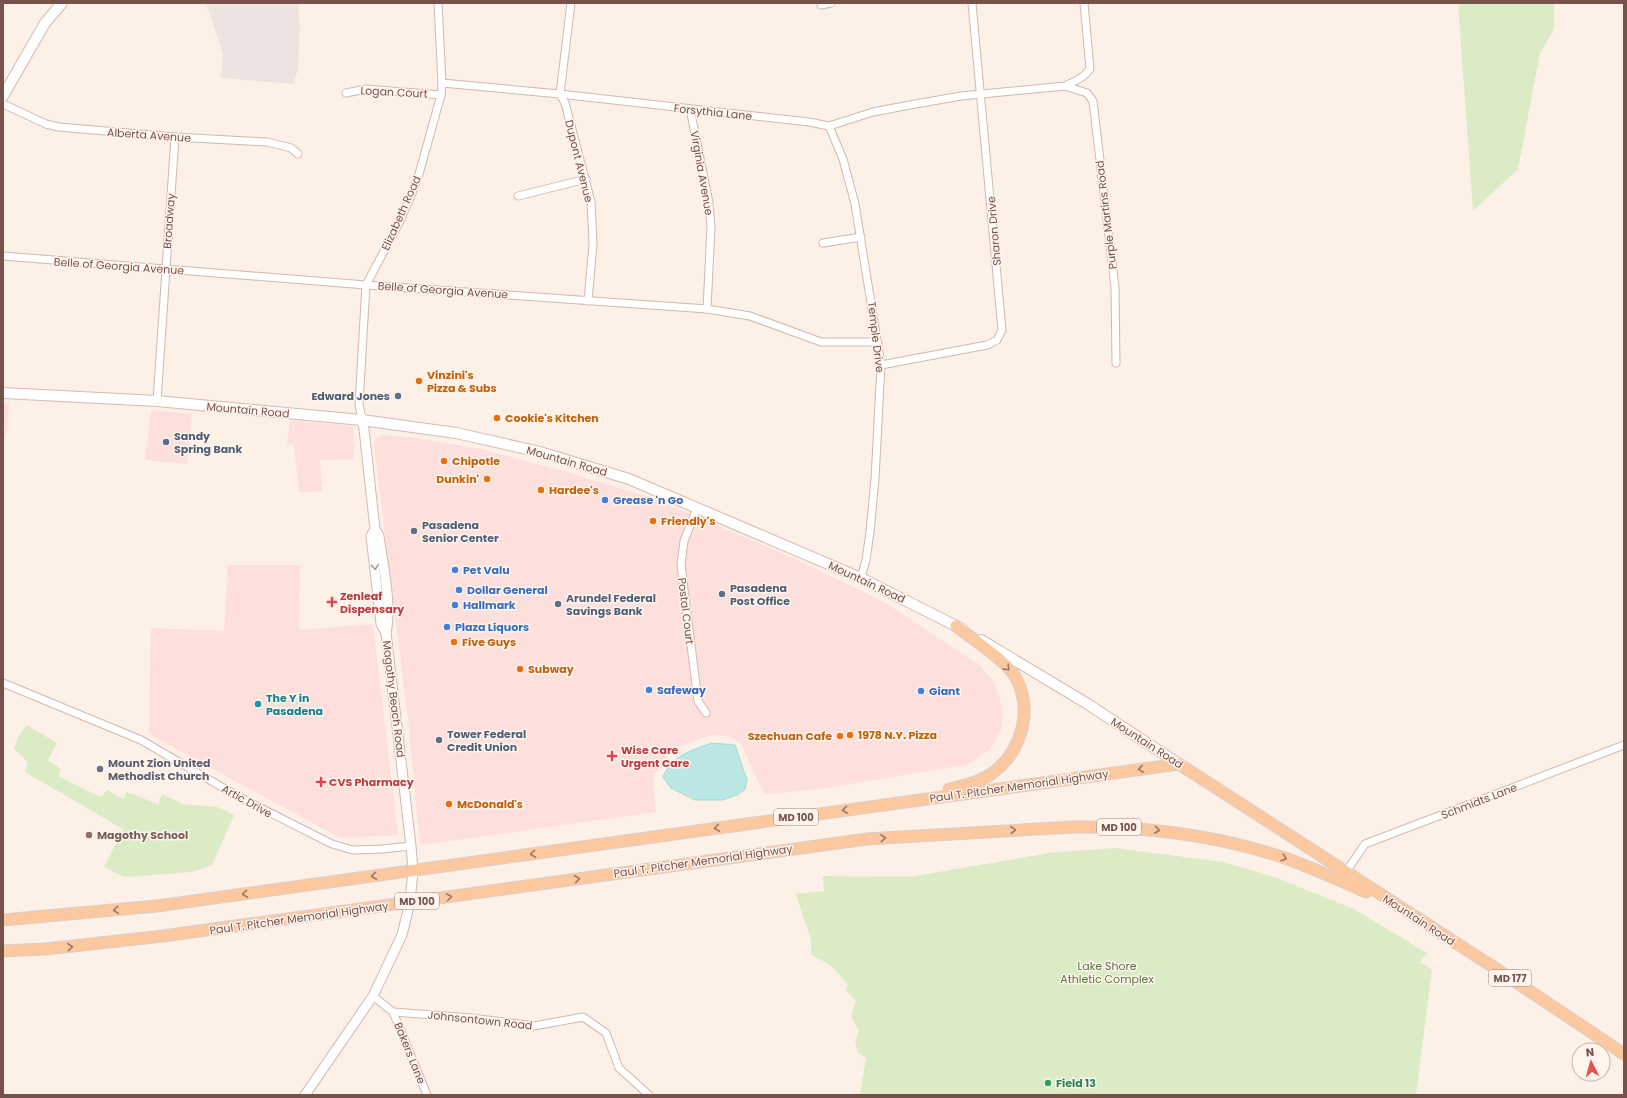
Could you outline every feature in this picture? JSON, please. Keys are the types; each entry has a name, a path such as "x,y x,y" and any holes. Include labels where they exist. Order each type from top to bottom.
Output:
{"main road":[{"path":"3,96 45,23 62,3"},
{"name":"Mountain Road","path":"3,393 157,401 362,420 456,433 540,452 629,479 861,578 956,626 1012,658 1086,703 1624,1054"},
{"path":"862,808 978,781 994,772 1016,747 1021,734 1024,719 1020,689 1015,677 1005,665 956,626"},
{"name":"Paul T. Pitcher Memorial Highway","path":"3,920 157,906 1179,764"},
{"name":"Paul T. Pitcher Memorial Highway","path":"3,951 46,949 163,936 867,839 1021,829 1106,826 1202,836 1253,848 1315,870 1394,904"},
{"path":"3,916 38,917"},
{"path":"3,956 46,949"}],"street":[{"name":"Elizabeth Road","path":"362,420 359,404 366,285 399,223 412,193 419,174 441,95 442,83 438,3"},
{"path":"560,94 571,3"},
{"path":"821,5 831,3"},
{"name":"Sharon Drive","path":"881,365 987,345 997,340 1002,330 972,3"},
{"name":"Purple Martins Road","path":"981,94 1064,86 1078,81 1085,76 1090,69 1084,3"},
{"name":"Forsythia Lane","path":"442,83 560,94 809,122 829,126 873,112 981,94"},
{"name":"Purple Martins Road","path":"1064,86 1086,93 1093,101 1115,287 1116,362"},
{"name":"Logan Court","path":"346,93 366,88 441,95"},
{"name":"Dupont Avenue","path":"560,94 565,103 586,178 591,202 593,231 588,301"},
{"name":"Alberta Avenue","path":"3,104 46,124 59,127 175,137 267,142 291,148 298,154"},
{"name":"Virginia Avenue","path":"690,109 709,203 711,228 707,309"},
{"name":"Temple Drive","path":"829,126 838,145 850,180 861,236 881,365 875,479 870,532 866,560 861,578"},
{"name":"Broadway","path":"157,401 175,137"},
{"path":"518,196 586,178"},
{"path":"823,243 861,236"},
{"name":"Belle of Georgia Avenue","path":"3,256 166,270 707,309 750,316 821,342 878,342"},
{"name":"Magothy Beach Road","path":"305,1095 373,996 402,935 410,902 413,871 386,633 388,623 386,594 379,536 375,529 362,420"},
{"name":"Postal Court","path":"696,508 684,541 681,565 698,701 706,713"},
{"name":"Artic Drive","path":"3,683 141,740 240,797 332,844 353,850 411,846"},
{"name":"Schmidts Lane","path":"1346,872 1365,844 1624,745"},
{"path":"373,996 393,1012"},
{"name":"Bakers Lane","path":"393,1012 427,1095"},
{"name":"Johnsontown Road","path":"393,1012 472,1018 534,1026 583,1017 606,1033 620,1068 649,1095"}],"shaded area":[{"path":"206,3 298,3 300,29 298,70 293,84 221,78 223,54"},
{"path":"3,403 9,404 6,438 3,439"},
{"path":"151,410 192,414 187,464 145,460"},
{"path":"290,420 353,426 354,459 320,460 322,491 299,492 294,445 287,444"},
{"path":"382,435 402,436 481,449 566,472 649,497 791,557 887,604 981,666 993,681 999,695 1003,713 1001,731 989,750 969,764 819,789 764,794 741,744 729,736 712,735 684,744 668,754 654,775 653,788 656,812 420,845 408,719 374,446 375,439"},
{"path":"228,565 300,565 299,630 373,624 398,835 340,838 149,734 151,628 224,631"}],"green space":[{"path":"1458,3 1554,3 1554,29 1540,53 1518,169 1473,211"},
{"path":"27,725 57,743 48,760 61,769 58,776 101,797 107,790 123,799 127,792 158,804 162,794 182,804 217,807 234,815 212,865 192,872 124,877 104,867 123,829 25,772 28,763 14,748 19,735"},
{"name":"Lake Shore Athletic Complex","path":"1114,848 1223,862 1274,877 1354,909 1427,953 1420,962 1432,970 1416,1095 860,1095 866,1058 858,1053 855,1040 859,1031 851,1017 856,1001 846,990 848,984 829,964 811,955 811,940 796,894 824,891 823,876 909,877 1050,853"}],"water":[{"path":"712,743 735,745 747,780 745,789 737,795 722,800 695,800 671,788 663,777 671,764 683,755"}],"place":[{"name":"Vinzini's Pizza & Subs","path":"419,381"},
{"name":"Edward Jones","path":"398,396"},
{"name":"Cookie's Kitchen","path":"497,418"},
{"name":"Sandy Spring Bank","path":"166,442"},
{"name":"Chipotle","path":"444,461"},
{"name":"Dunkin'","path":"487,479"},
{"name":"Hardee's","path":"541,490"},
{"name":"Grease 'n Go","path":"605,500"},
{"name":"Friendly's","path":"653,521"},
{"name":"Pasadena Senior Center","path":"414,531"},
{"name":"Pet Valu","path":"455,570"},
{"name":"Dollar General","path":"459,590"},
{"name":"Pasadena Post Office","path":"722,594"},
{"name":"Zenleaf Dispensary","path":"332,602"},
{"name":"Arundel Federal Savings Bank","path":"558,604"},
{"name":"Hallmark","path":"455,605"},
{"name":"Plaza Liquors","path":"447,627"},
{"name":"Five Guys","path":"454,642"},
{"name":"Subway","path":"520,669"},
{"name":"Safeway","path":"649,690"},
{"name":"Giant","path":"921,691"},
{"name":"The Y in Pasadena","path":"258,704"},
{"name":"1978 N.Y. Pizza","path":"850,735"},
{"name":"Szechuan Cafe","path":"840,736"},
{"name":"Tower Federal Credit Union","path":"439,740"},
{"name":"Wise Care Urgent Care","path":"612,756"},
{"name":"Mount Zion United Methodist Church","path":"100,769"},
{"name":"CVS Pharmacy","path":"321,782"},
{"name":"McDonald's","path":"449,804"},
{"name":"Magothy School","path":"89,835"},
{"name":"Field 13","path":"1048,1083"}]}
